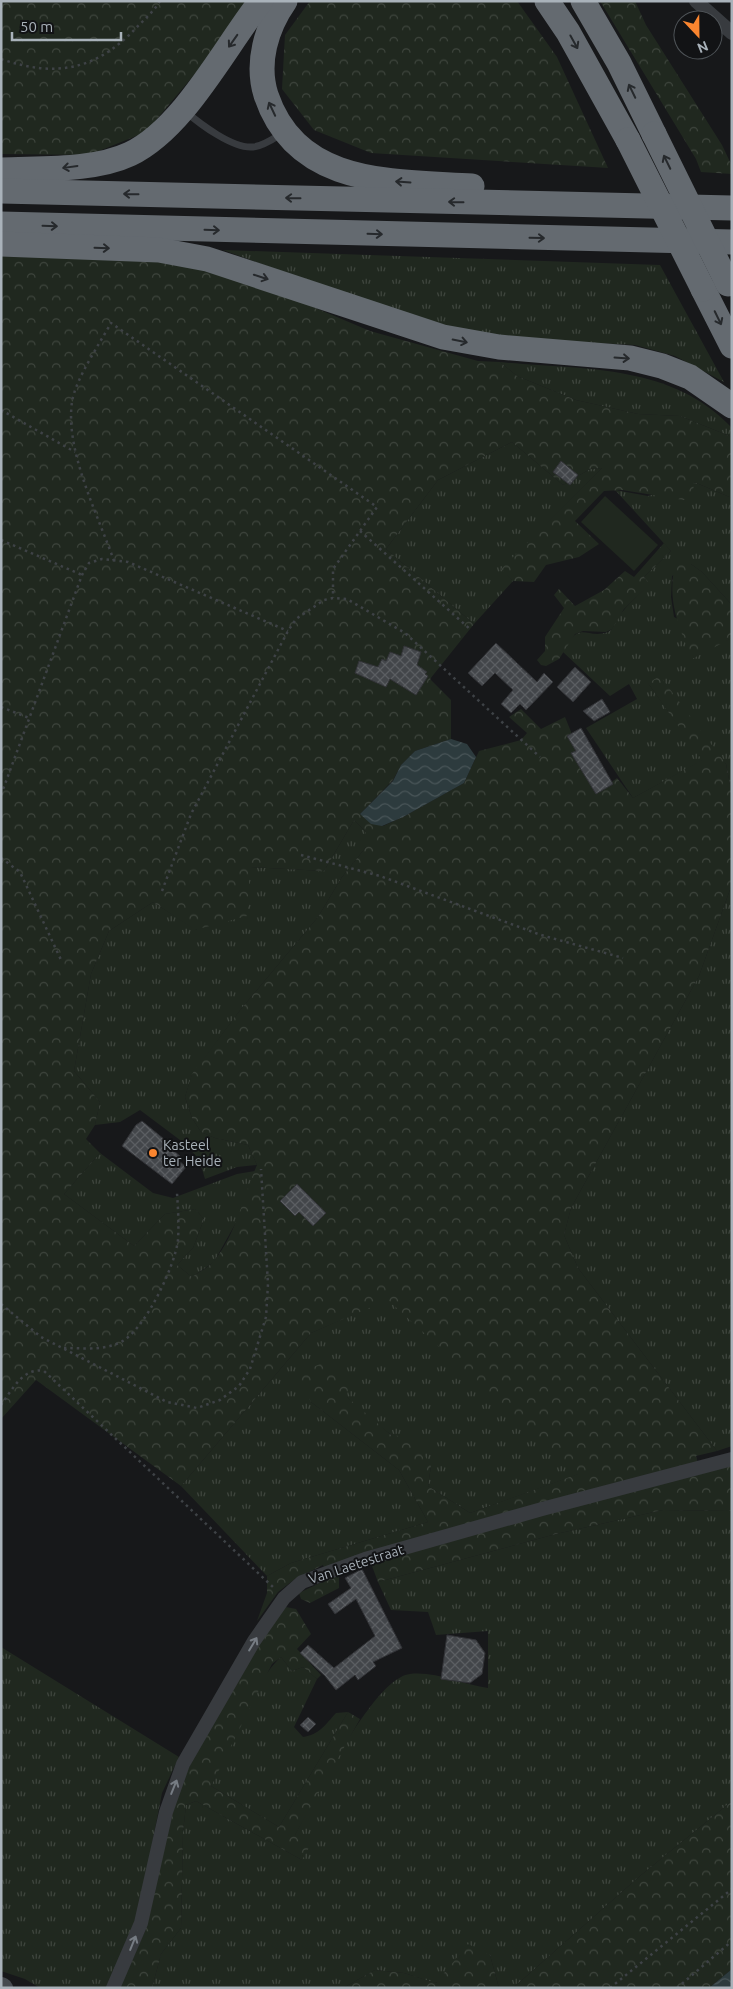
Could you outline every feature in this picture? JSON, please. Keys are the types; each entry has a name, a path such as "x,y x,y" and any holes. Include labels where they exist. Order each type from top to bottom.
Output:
{"highway":[{"path":"1,170 62,168 130,154 159,134 183,110 261,1"},
{"path":"285,1 269,29 262,71 271,109 284,132 301,149 330,167 359,177 397,182 498,187 732,192"},
{"path":"547,1 568,32 628,140 732,346"},
{"path":"583,1 619,63 730,288"},
{"path":"1,191 732,208"},
{"path":"1,224 732,242"},
{"path":"1,244 159,250 207,259 443,337 498,347 630,358 662,366 690,377 732,406"}],"street":[{"path":"696,1 732,33"},
{"name":"Van Laetestraat","path":"113,1988 141,1922 166,1812 184,1764 254,1641 284,1598 302,1582 348,1564 542,1509 732,1459"}],"lane":[{"path":"183,110 240,146 254,147 269,142 284,132"}],"path":[{"path":"1,59 21,66 56,70 86,65 125,40 160,1"},
{"path":"114,560 75,452 72,402 76,388 111,323 377,507 333,568 334,598"},
{"path":"1,410 75,452"},
{"path":"360,531 471,630"},
{"path":"1,540 82,575"},
{"path":"1,795 82,575 89,564 102,559 128,562 288,631"},
{"path":"162,891 191,814 288,631 296,619 324,600 334,598 348,599 405,633 540,757"},
{"path":"1,707 29,718"},
{"path":"301,855 380,876 541,935 623,958"},
{"path":"1,858 20,872 62,962"},
{"path":"1,1304 41,1337 167,1402 197,1408 220,1400 239,1386 250,1369 266,1318 268,1284 261,1169"},
{"path":"62,1348 112,1346 132,1334 154,1302 173,1258 178,1240 177,1193"},
{"path":"1,1405 24,1375 38,1370 44,1371 284,1598"},
{"path":"610,1988 732,1889"},
{"path":"676,1988 732,1941"}],"green space":[{"path":"1,1 256,1 146,132 89,155 1,154"},
{"path":"310,1 517,1 557,57 608,168 371,153 314,130 282,89 285,35"},
{"path":"600,1 635,1 646,25 722,145 732,166 732,174 701,172 696,159"},
{"path":"223,250 660,265 724,382 675,356 635,345 519,339 439,325 363,301"},
{"path":"1,251 174,256 230,272 370,331 478,361 500,362 517,376 576,400 638,414 680,416 732,437 732,498 694,482 693,493 684,500 622,490 604,491 575,521 599,544 579,557 546,565 534,582 513,581 501,569 602,468 590,469 563,485 512,442 438,480 386,549 474,624 430,679 451,700 451,739 415,751 401,765 393,780 360,814 383,826 464,783 479,751 521,740 527,733 509,717 521,709 541,729 565,717 596,793 617,778 633,798 702,760 648,683 660,676 726,764 732,795 732,884 699,976 571,1208 564,1235 578,1268 717,1451 696,1456 700,1472 732,1465 732,1511 663,1510 556,1534 378,1582 372,1566 339,1575 339,1588 310,1603 301,1599 299,1593 328,1579 323,1565 295,1579 278,1592 257,1621 267,1593 267,1576 291,1563 428,1522 399,1470 311,1402 299,1380 303,1371 325,1362 349,1378 347,1397 391,1435 414,1438 431,1466 428,1486 470,1513 578,1474 388,1300 311,1333 181,1486 36,1380 1,1419","holes":["354,820 366,832 366,847 342,877 318,917 241,1009 192,1074 185,1097 192,1118 201,1132 215,1138 248,1145 257,1165 234,1226 222,1250 212,1263 192,1277 177,1265 193,1248 204,1219 195,1209 165,1214 134,1246 64,1194 100,1153 86,1139 95,1125 100,1102 74,1071 91,974 109,931 153,902 195,930 247,916 250,867 324,871"]},
{"path":"500,362 593,369 654,381 682,391 708,407 732,428 732,437 680,416 638,414 576,400 517,376"},
{"path":"512,442 563,485 590,469 602,468 502,569 513,581 474,624 386,549 438,480"},
{"path":"694,482 732,498 732,605 702,572 691,564 672,576 671,597 674,617 723,642 732,638 732,795 726,764 648,683 703,760 633,798 586,728 637,699 629,684 610,696 563,652 574,636 579,633 600,634 610,631 622,612 649,584 644,577 671,551 615,490 648,496"},
{"path":"605,496 658,545 634,571 581,522"},
{"path":"664,543 671,551 644,577 650,584 624,609 612,629 606,632 583,631 575,634 559,659 546,666 541,665 537,660 545,651 545,637 564,608 554,595 559,589 575,606 604,590 625,571 634,577"},
{"path":"675,564 691,564 702,572 732,605 732,638 692,659 678,624 673,602 672,590"},
{"path":"354,820 366,832 366,847 342,877 318,917 241,1009 192,1075 185,1097 192,1118 201,1132 215,1138 248,1145 257,1165 237,1167 205,1179 199,1159 184,1143 140,1110 120,1122 95,1125 100,1102 74,1071 91,974 109,931 153,902 196,930 250,867 324,871"},
{"path":"732,884 732,1446 717,1451 578,1268 564,1235 571,1208 699,976"},
{"path":"100,1153 153,1193 173,1198 237,1174 255,1171 239,1217 214,1262 192,1277 177,1265 193,1248 204,1219 195,1209 165,1214 134,1246 64,1194"},
{"path":"388,1299 579,1474 470,1513 428,1486 431,1466 367,1416 347,1397 311,1402 399,1470 428,1522 291,1563 267,1576 181,1486 311,1333"},
{"path":"663,1510 732,1511 732,1801 640,1876 513,1988 499,1988 490,1955 435,1983 404,1973 375,1970 343,1988 152,1988 161,1954 181,1928 183,1832 186,1805 196,1801 302,1860 295,1835 345,1744 379,1696 395,1681 410,1674 429,1674 488,1688 488,1631 436,1635 428,1612 391,1610 378,1582 556,1534"},
{"path":"286,1607 296,1609 311,1634 297,1649 321,1675 317,1679 303,1667 292,1671 281,1657 272,1664 211,1786 279,1827 348,1712 360,1719 295,1835 311,1844 302,1860 196,1801 186,1805 183,1832 181,1928 161,1954 152,1988 117,1988 127,1972 145,1931 175,1796 196,1753 276,1616"},
{"path":"1,1647 179,1757 162,1793 141,1901 129,1940 108,1988 40,1988 25,1979 1,1971"},
{"path":"281,1657 292,1671 303,1667 317,1679 294,1727 303,1737 314,1734 336,1713 348,1712 279,1827 211,1786 252,1699 271,1667"},
{"path":"732,1801 732,1969 709,1988 513,1988 640,1876"},
{"path":"468,1944 490,1955 499,1988 343,1988 375,1970 404,1973 436,1983"}],"water":[{"path":"451,739 467,744 476,757 464,783 403,817 382,826 371,824 360,814 393,781 401,765 415,751"},
{"path":"732,1969 732,1988 709,1988"}],"building":[{"path":"561,461 578,475 570,485 553,472"},
{"path":"496,643 537,682 544,673 553,682 526,710 520,704 511,713 501,704 513,690 495,673 482,686 468,673"},
{"path":"404,646 421,652 417,665 427,672 425,674 428,676 416,695 390,679 386,687 355,673 359,661 378,667 382,659 386,661 390,652 401,656"},
{"path":"575,667 591,682 573,702 557,687"},
{"path":"602,699 610,712 594,721 583,711"},
{"path":"581,728 613,784 596,794 571,753 576,751 567,736"},
{"name":"Kasteel ter Heide","path":"142,1121 176,1149 174,1151 181,1157 178,1160 186,1167 172,1184 122,1146 136,1125"},
{"path":"297,1184 326,1213 313,1226 299,1212 295,1216 280,1201"},
{"path":"362,1569 402,1648 373,1662 376,1666 358,1680 355,1675 336,1690 325,1676 300,1653 308,1645 334,1668 375,1636 356,1599 335,1614 328,1604 351,1588 345,1578"},
{"path":"447,1635 476,1640 485,1653 482,1674 470,1683 441,1679"},
{"path":"308,1717 316,1724 308,1732 300,1725"}],"place":[{"name":"Kasteel ter Heide","path":"153,1153"}]}
